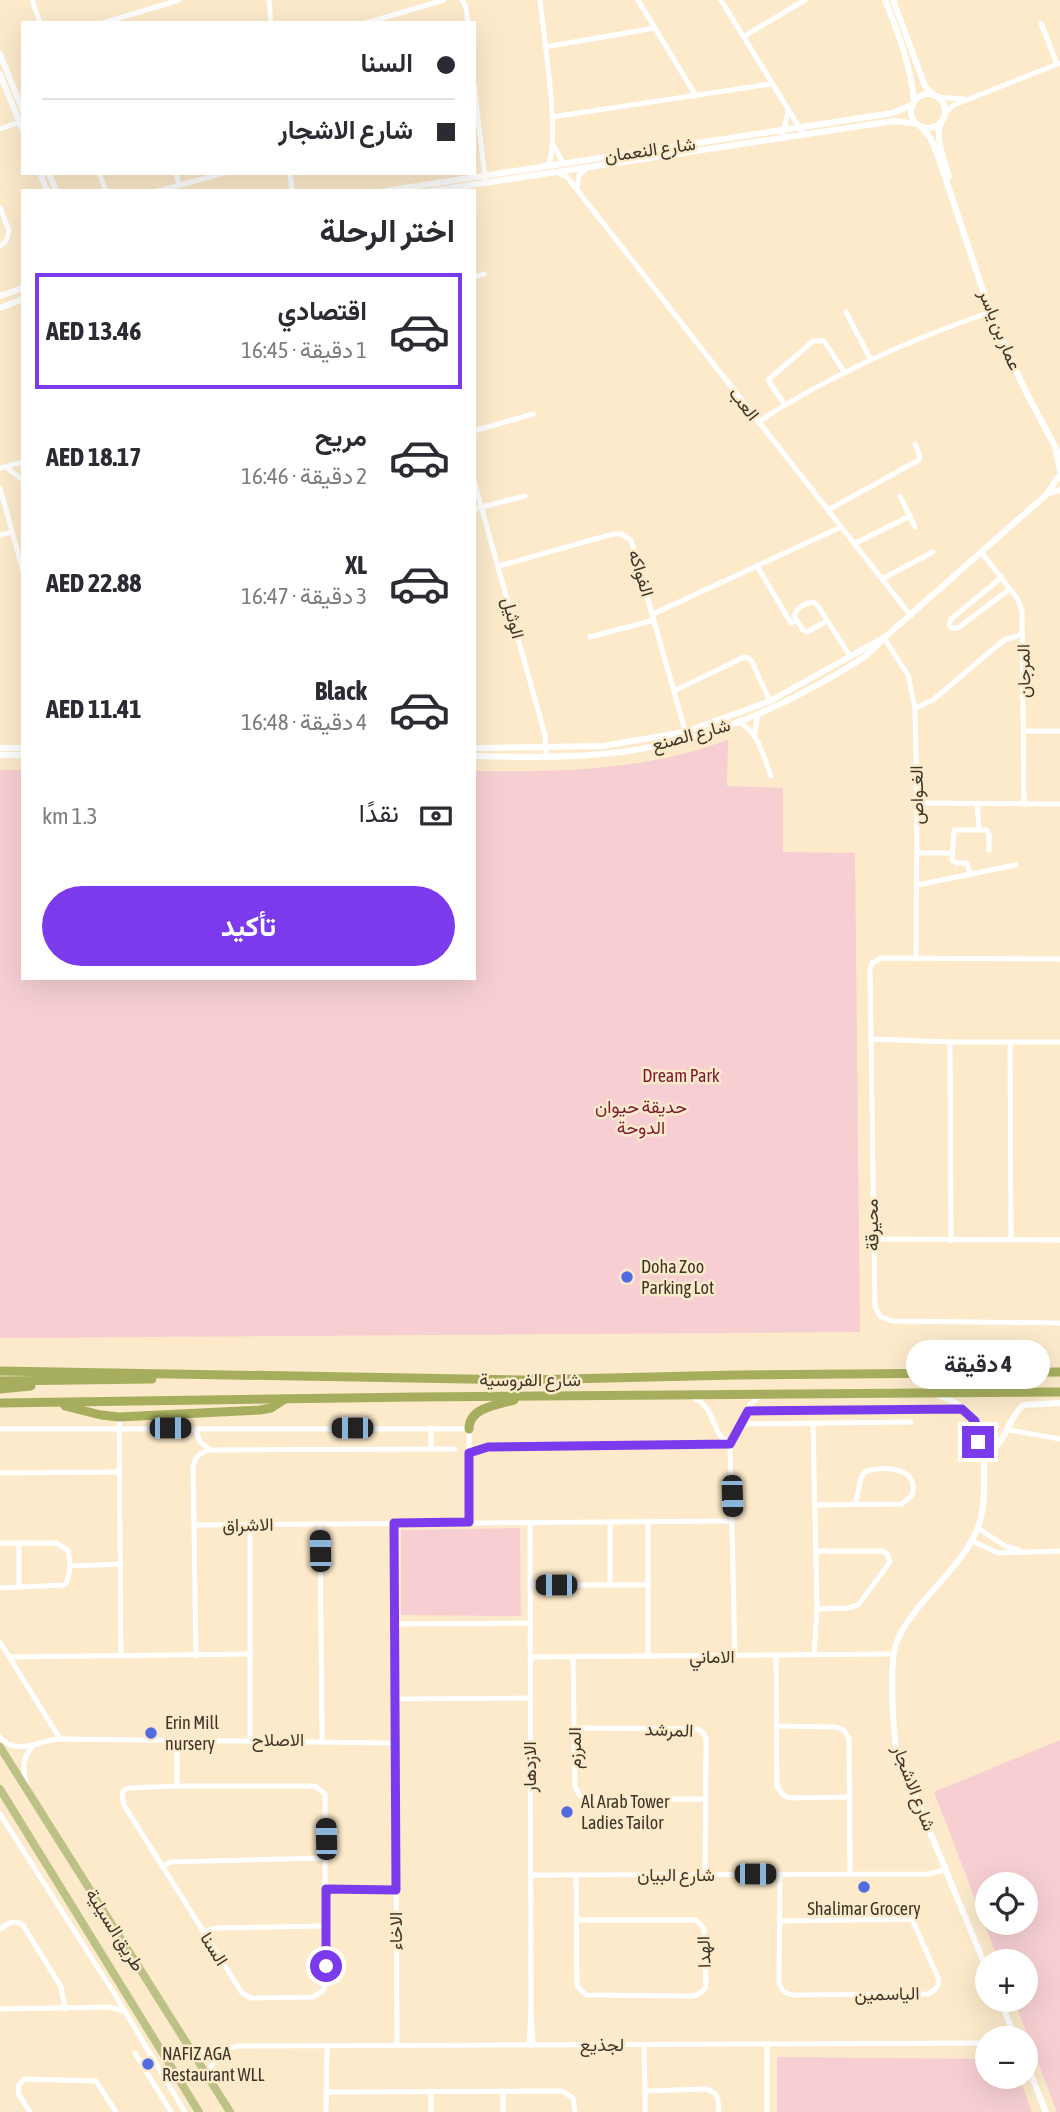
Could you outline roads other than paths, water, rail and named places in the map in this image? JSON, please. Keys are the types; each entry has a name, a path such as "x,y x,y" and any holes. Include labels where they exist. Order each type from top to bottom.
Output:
{"highway":[{"name":"شارع الفروسية","path":"0,1371 524,1380 1060,1371"},
{"path":"0,1381 130,1380 213,1374"},
{"path":"0,1389 89,1380"},
{"name":"شارع الفروسية","path":"0,1403 1060,1392"},
{"path":"469,1426 474,1415 486,1408 526,1396"},
{"path":"53,1402 101,1415 120,1417 260,1410 285,1399"}],"main road":[{"name":"طريق السيلية","path":"0,1747 230,2112"},
{"name":"طريق السيلية","path":"0,1789 199,2112"}],"street":[{"path":"32,0 39,21"},
{"path":"110,21 179,0"},
{"path":"269,0 271,21"},
{"path":"372,21 444,0"},
{"path":"462,0 466,7 467,21"},
{"path":"540,0 552,117 552,155 548,165"},
{"path":"638,0 696,96"},
{"path":"721,0 804,135"},
{"path":"743,37 805,0"},
{"path":"885,0 907,57 912,78 911,115 919,125 930,128 943,119 954,106 967,99 1058,64 1041,23"},
{"path":"893,0 925,86 944,106 943,119"},
{"path":"393,14 394,21"},
{"path":"545,47 655,28"},
{"path":"0,54 21,106"},
{"path":"0,74 21,121 0,129"},
{"path":"552,117 771,85"},
{"path":"913,103 923,95 967,99"},
{"name":"شارع النعمان","path":"485,178 589,167 782,134 800,127 893,113 913,103"},
{"path":"782,134 788,111"},
{"name":"عمار بن ياسر","path":"943,119 938,129 939,139 954,206"},
{"name":"شارع النعمان","path":"412,189 453,186 548,165 782,134 804,135 894,121 919,125"},
{"name":"عمار بن ياسر","path":"919,125 931,139 990,312 1024,388 1058,452 1060,482"},
{"path":"477,130 485,178"},
{"path":"552,140 563,163"},
{"path":"578,192 579,175 589,167"},
{"name":"العب","path":"553,172 563,174 578,192 911,616"},
{"path":"176,175 179,185"},
{"path":"165,189 216,175"},
{"path":"0,207 9,231 6,241 0,246"},
{"path":"476,275 484,274"},
{"path":"0,296 21,289"},
{"path":"0,308 21,300"},
{"path":"846,312 871,360"},
{"path":"758,422 871,360 936,330 990,312"},
{"path":"785,405 768,380 813,341 824,341 845,373"},
{"path":"476,430 533,414"},
{"path":"828,510 919,460 915,444"},
{"path":"3,468 21,463"},
{"path":"3,468 21,480"},
{"name":"شارع الصنع","path":"476,748 613,745 686,735 770,701 884,638 1047,494 1060,474"},
{"path":"0,488 21,565"},
{"name":"شارع الصنع","path":"1047,494 1060,490"},
{"path":"478,508 525,496"},
{"path":"900,496 915,527"},
{"name":"الوثيل","path":"478,508 499,566 545,735 546,757"},
{"path":"854,544 910,516"},
{"path":"590,637 654,617 841,527"},
{"path":"0,535 12,532"},
{"name":"الفواكه","path":"499,566 613,534 621,534 633,544 686,735"},
{"path":"882,579 933,552"},
{"name":"المرجان","path":"981,552 1002,577 1022,611 1024,804"},
{"path":"757,566 790,623 796,621"},
{"path":"1002,577 951,619 951,628 958,628 1010,589"},
{"path":"827,621 807,632 796,621 795,612 810,602 818,606 850,656"},
{"path":"915,708 933,701 1004,640 1023,634"},
{"name":"شارع الصنع","path":"476,756 603,754 737,722 758,715 840,672 876,648 884,638"},
{"name":"الغـواص","path":"884,638 908,675 915,708 916,959"},
{"path":"674,691 749,657 770,701"},
{"path":"754,736 758,715"},
{"path":"737,722 745,725 754,736 771,776"},
{"path":"1024,731 1060,731"},
{"path":"0,748 21,748"},
{"path":"0,754 21,755"},
{"path":"917,803 1060,804"},
{"path":"977,803 979,829"},
{"path":"970,874 967,863 954,863 954,830 987,830 989,850"},
{"path":"917,853 952,853"},
{"path":"917,884 1016,865"},
{"name":"محيرقة","path":"916,959 882,958 872,963 870,969 874,1307 881,1317 892,1321 1060,1323"},
{"path":"916,959 1060,959"},
{"path":"871,1039 1060,1042"},
{"path":"950,1042 950,1241"},
{"path":"1010,1042 1012,1240"},
{"path":"872,1239 1060,1240"},
{"path":"934,1394 962,1409"},
{"path":"735,1657 730,1444 760,1395"},
{"path":"687,1396 701,1401 708,1408 721,1438 730,1444"},
{"path":"984,1455 999,1444 1023,1405 1060,1404"},
{"path":"748,1411 962,1409"},
{"name":"شارع الاشجار","path":"962,1409 975,1421 979,1449 984,1455 982,1514 972,1541 896,1641 894,1717 897,1752 979,1949"},
{"path":"120,1417 121,1655"},
{"path":"743,1424 911,1422"},
{"path":"813,1423 817,1609 814,1655"},
{"path":"0,1429 469,1426 469,1522"},
{"path":"430,1449 432,1428"},
{"path":"195,1429 200,1442 211,1450"},
{"path":"1009,1430 1060,1439"},
{"path":"469,1453 488,1447 730,1444"},
{"path":"196,1656 194,1462 200,1453 211,1450 455,1449"},
{"path":"816,1505 902,1504 914,1490 911,1477 900,1470 870,1469 861,1477 860,1493 855,1504"},
{"path":"0,1473 120,1472"},
{"path":"860,1493 866,1504"},
{"path":"648,1521 648,1657"},
{"name":"الاشراق","path":"195,1525 733,1521"},
{"name":"الازدهار","path":"530,1522 531,2045"},
{"path":"610,1522 610,1585"},
{"name":"الاخاء","path":"394,1523 397,2045"},
{"path":"320,1524 322,1740"},
{"path":"250,1525 250,1740"},
{"path":"978,1528 1005,1546 1026,1551"},
{"path":"972,1541 993,1552 1060,1551"},
{"path":"0,1543 60,1545 68,1550 70,1566 65,1585 0,1588"},
{"path":"19,1543 19,1587"},
{"path":"816,1551 882,1551 887,1554 890,1562 859,1604 849,1608 817,1609"},
{"path":"70,1566 121,1564"},
{"path":"530,1585 648,1585"},
{"path":"394,1624 530,1623"},
{"path":"0,1642 60,1739"},
{"path":"9,1657 251,1654"},
{"name":"الاماني","path":"530,1657 894,1654"},
{"path":"776,1656 778,1786 783,1795 790,1798 850,1797"},
{"name":"المرزم","path":"573,1657 575,1787 580,1796 591,1799 705,1799"},
{"path":"395,1699 530,1698"},
{"path":"776,1726 836,1727 844,1730 849,1739 850,1874"},
{"name":"المرشد","path":"575,1728 698,1729 703,1732 706,1738 705,1874"},
{"name":"الاصلاح","path":"0,1737 13,1747 60,1739 322,1740 395,1743"},
{"path":"177,1740 177,1786"},
{"path":"29,1794 23,1767 26,1755 36,1744"},
{"name":"السنا","path":"315,1786 324,1794 326,1801 326,1858 323,1991 313,1997 246,1996 124,1805 122,1795 124,1790 129,1788 315,1786"},
{"name":"طريق السيلية","path":"0,1814 114,1993 185,2112"},
{"path":"162,1866 171,1862 326,1858"},
{"name":"شارع البيان","path":"531,1875 929,1874 946,1867"},
{"name":"الياسمين","path":"779,1921 912,1919 939,1980 936,1990 928,1994 792,1996 784,1992 779,1984 779,1921 780,1874"},
{"name":"الهدا","path":"576,1875 577,1986 586,1995 694,1996 706,1987 704,1928 696,1920 577,1920"},
{"path":"326,1889 396,1890"},
{"path":"0,1928 17,1921 23,1925 61,1987 65,2009"},
{"path":"204,1932 215,1928 326,1926"},
{"path":"104,2007 114,1993"},
{"path":"0,2009 104,2007 125,2011"},
{"path":"767,2043 767,2112"},
{"name":"لجذيع","path":"188,2046 203,2053 238,2046 975,2043"},
{"path":"644,2045 645,2112"},
{"path":"326,2112 327,2046"},
{"path":"210,2081 211,2066 218,2052"},
{"path":"135,2053 171,2112"},
{"path":"156,2087 163,2076"},
{"path":"30,2112 18,2093 19,2085 24,2079 96,2081 116,2112"},
{"path":"156,2087 169,2086"},
{"path":"645,2091 706,2089 718,2097 719,2112"},
{"path":"1037,2089 1046,2112"},
{"path":"431,2091 431,2112"},
{"path":"503,2091 503,2112"},
{"path":"326,2092 562,2091 573,2098 575,2112"}],"place":[{"name":"Doha Zoo Parking Lot","path":"627,1277"},
{"name":"Erin Mill nursery","path":"151,1733"},
{"name":"Al Arab Tower Ladies Tailor","path":"567,1812"},
{"name":"Shalimar Grocery","path":"864,1887"},
{"name":"NAFIZ AGA Restaurant WLL","path":"148,2064"}],"park label":[{"name":"Dream Park","path":"681,1076"},
{"name":"حديقة حيوان الدوحة","path":"641,1117"}]}
